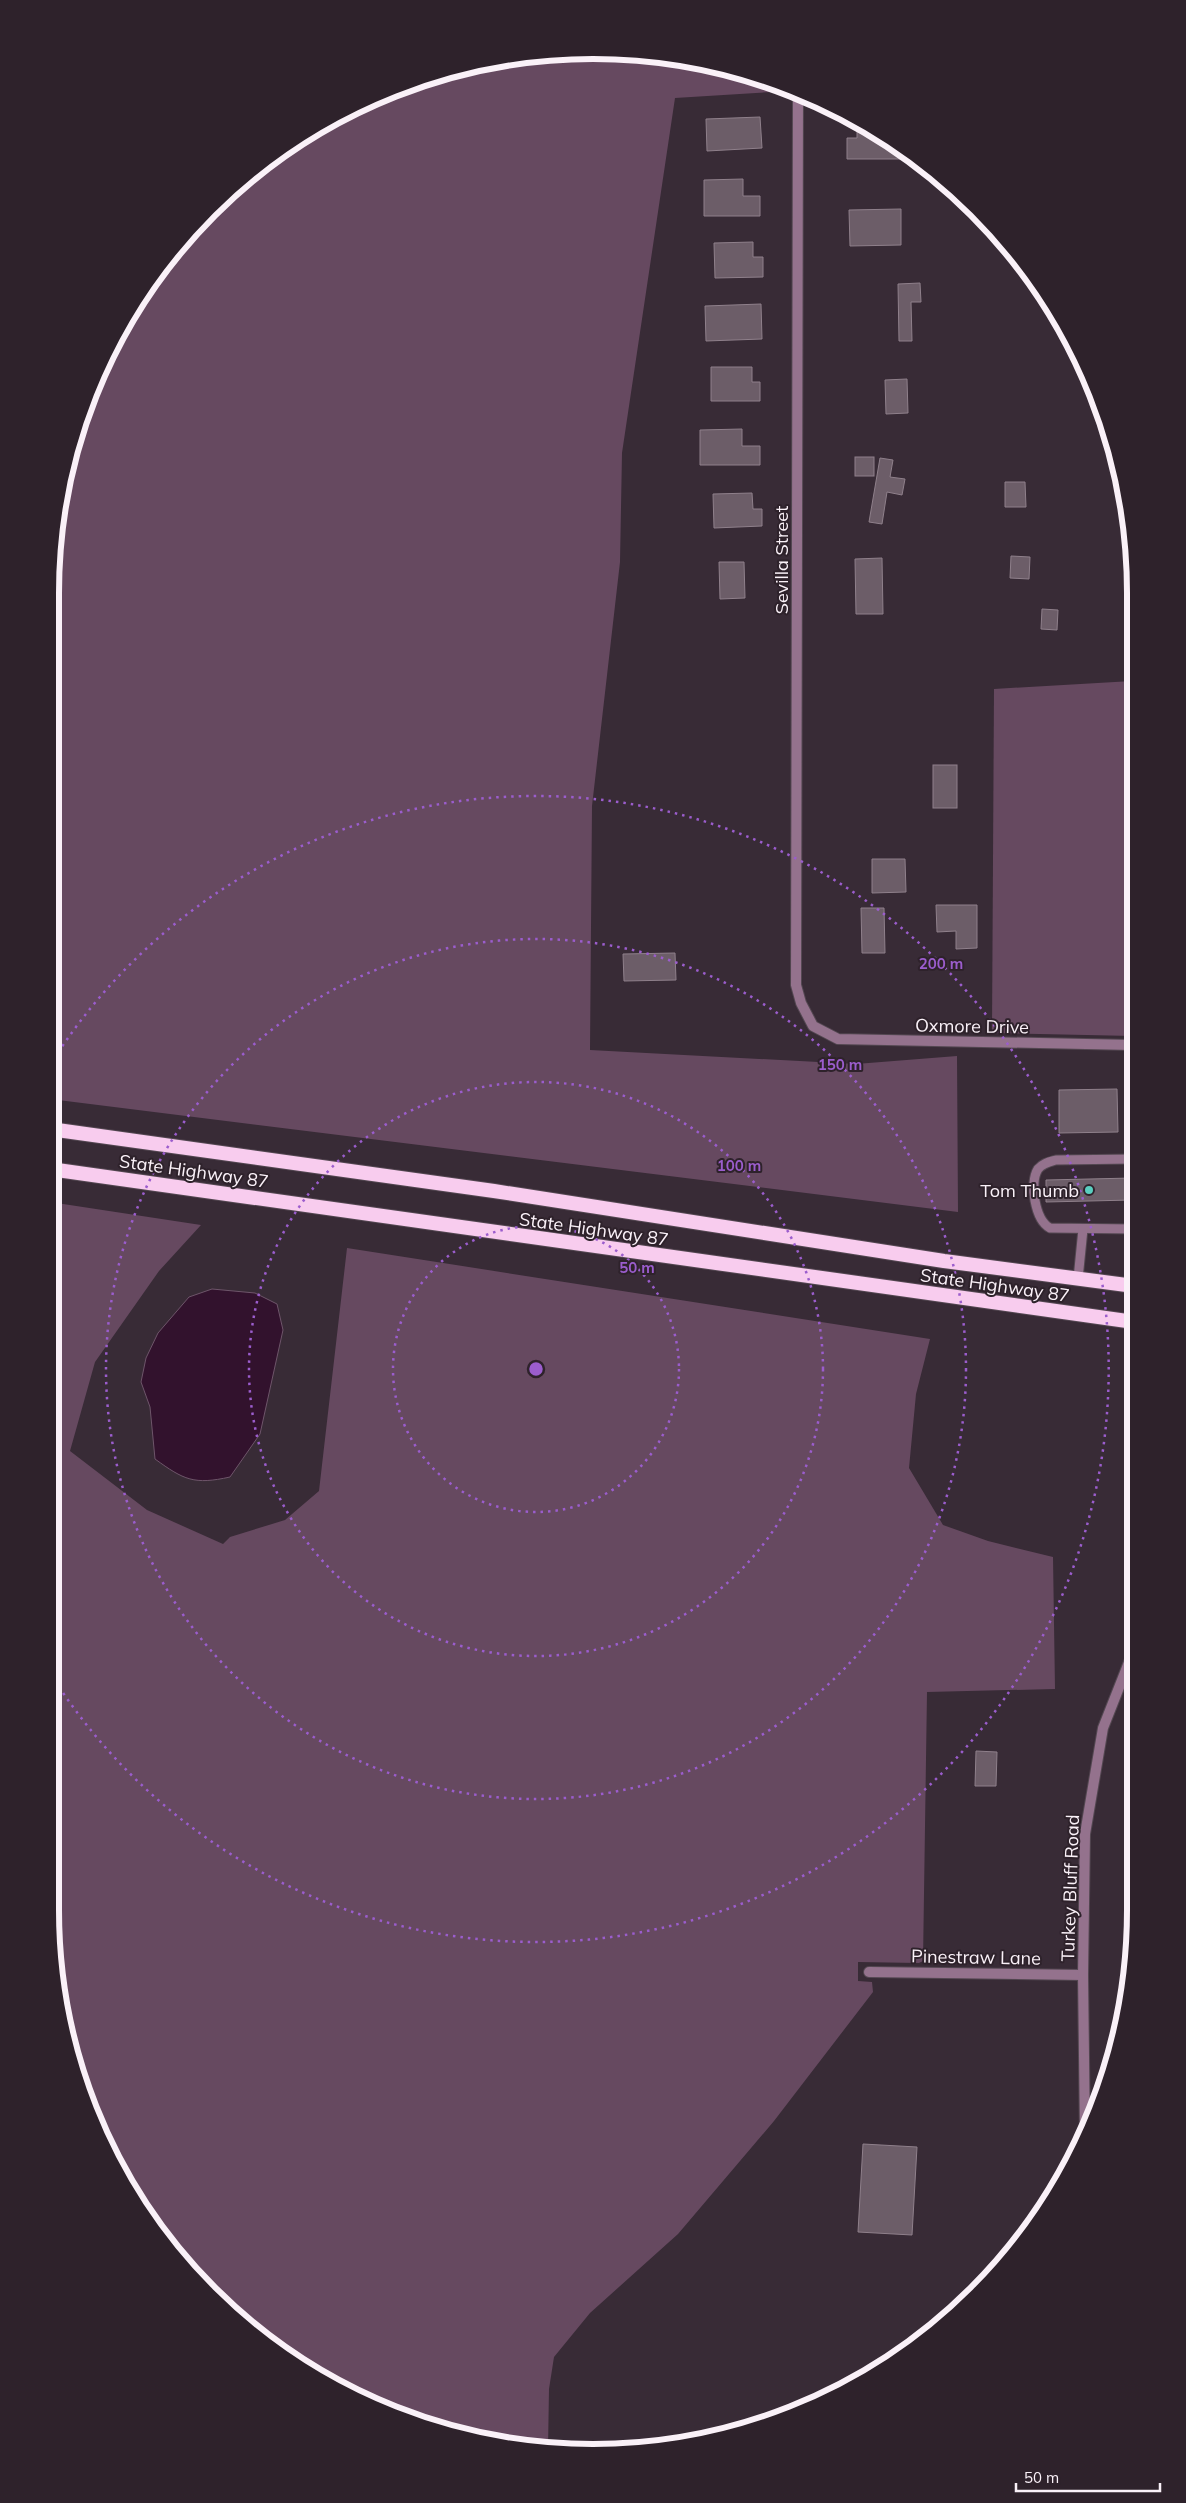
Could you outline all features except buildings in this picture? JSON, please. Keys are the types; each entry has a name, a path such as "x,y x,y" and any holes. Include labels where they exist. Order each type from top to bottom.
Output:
{"highway":[{"path":"59,1130 494,1191 944,1262 1127,1285"},
{"name":"State Highway 87","path":"59,1170 1127,1321"}],"street":[{"name":"Sevilla Street","path":"798,99 796,985 801,1003 813,1026"},
{"name":"Oxmore Drive","path":"813,1026 838,1039 1127,1046"},
{"name":"Turkey Bluff Road","path":"1085,2119 1083,1975 1085,1834 1104,1728 1127,1668"},
{"name":"Pinestraw Lane","path":"869,1972 1083,1975"}],"lane":[{"path":"1127,1159 1056,1160 1044,1163 1035,1174 1035,1207 1041,1220 1050,1228 1127,1229"},
{"path":"1078,1279 1083,1229"}],"shaded area":[{"path":"558,60 628,60 663,63 731,77 777,92 675,98 622,453 620,562 592,806 590,1050 856,1064 957,1056 958,1212 59,1100 59,593 63,523 77,455 99,389 114,357 130,326 169,268 215,215 241,191 268,169 326,130 389,99 421,87 489,69 523,63"},
{"path":"1127,681 1127,1036 992,1033 994,689"},
{"path":"59,1203 201,1225 159,1271 95,1362 70,1451 147,1510 223,1544 230,1537 285,1520 319,1491 347,1248 930,1339 916,1394 909,1468 943,1525 988,1541 1053,1557 1055,1689 927,1692 923,1961 919,1963 858,1962 858,1981 872,1982 873,1992 774,2121 678,2234 590,2313 554,2357 549,2389 548,2442 489,2434 421,2416 389,2404 326,2373 268,2334 241,2312 191,2262 169,2235 130,2177 99,2114 87,2082 69,2014 63,1980 60,1945"},
{"path":"212,1289 255,1293 277,1304 283,1330 260,1434 230,1477 207,1481 182,1476 155,1459 150,1407 141,1382 146,1358 158,1333 189,1297"}],"place":[{"name":"Tom Thumb","path":"1089,1190"}]}
